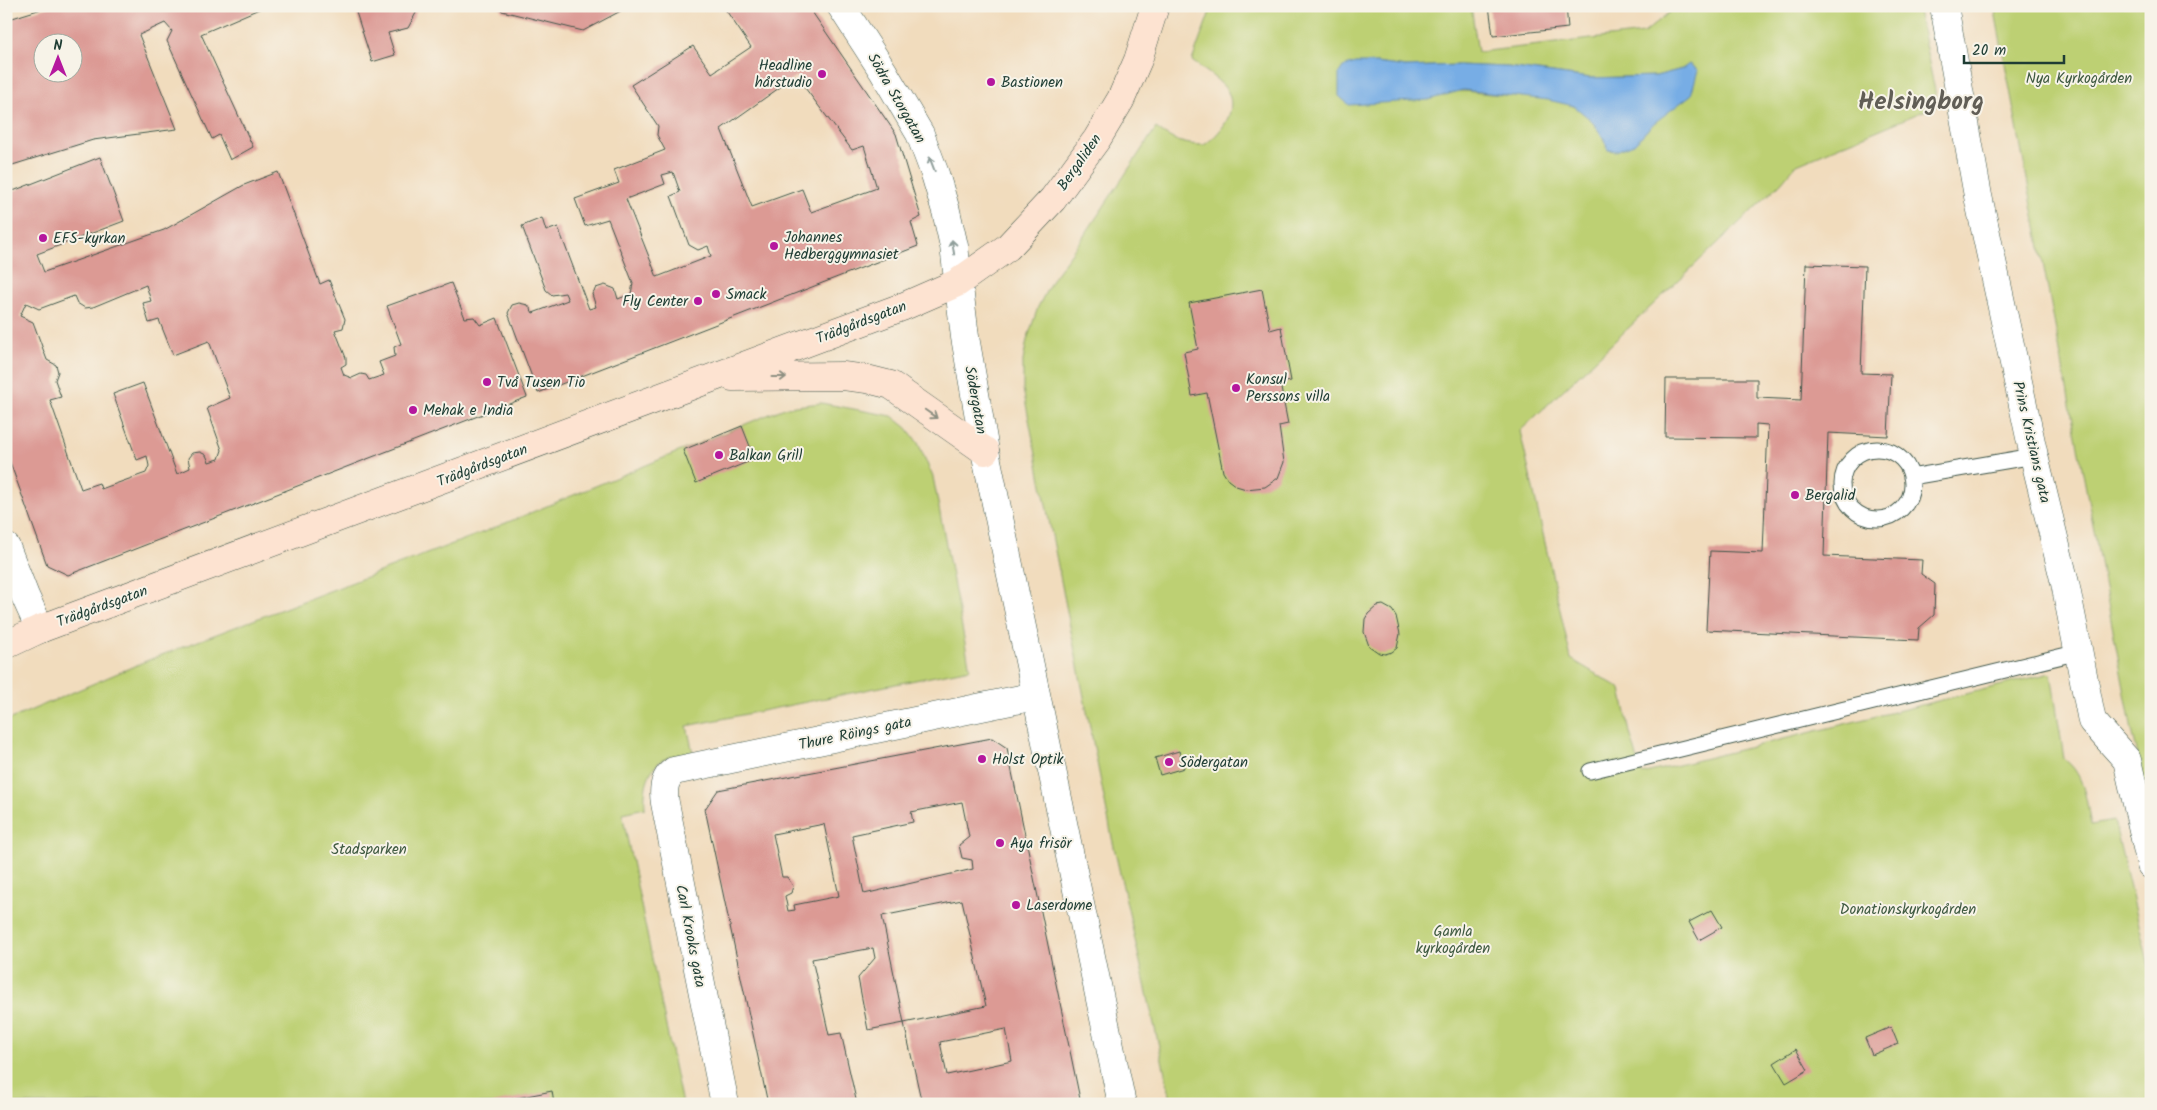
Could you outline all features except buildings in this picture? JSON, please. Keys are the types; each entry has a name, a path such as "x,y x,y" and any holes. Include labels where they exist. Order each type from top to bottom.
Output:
{"street":[{"name":"Södra Storgatan","path":"841,6 883,70 920,134 946,211 954,246 957,283"},
{"name":"Bergaliden","path":"957,283 1008,247 1053,200 1121,99 1138,60 1155,6"},
{"name":"Prins Kristians gata","path":"1944,6 1978,196 2034,456 2065,583 2092,721 2127,760 2151,865"},
{"name":"Trädgårdsgatan","path":"6,645 40,629 902,307 957,283"},
{"name":"Södergatan","path":"957,283 985,451 1122,1104"},
{"path":"713,378 843,376 891,385 985,451"},
{"path":"6,547 40,629"},
{"name":"Thure Röings gata","path":"674,770 1035,696"},
{"name":"Carl Krooks gata","path":"674,770 669,774 665,786 665,803 725,1104"}],"lane":[{"path":"1868,451 1886,451 1895,455 1908,468 1911,478 1910,496 1905,504 1890,516 1882,519 1872,519 1855,511 1848,504 1842,486 1846,468 1852,460 1868,451"},
{"path":"1911,478 2034,456"},
{"path":"1590,771 2079,652"}],"green space":[{"path":"1212,6 1471,6 1478,52 1644,33 1677,6 1917,6 1938,105 1797,164 1780,184 1520,431 1571,659 1621,689 1630,733 1642,774 2051,673 2064,759 2071,765 2080,780 2086,798 2091,825 2114,821 2151,974 2151,1104 1172,1104 1112,838 1023,389 1023,361 1027,340 1038,307 1053,278 1086,233 1156,128 1178,141 1204,145 1216,135 1226,122 1231,108 1228,92 1217,80 1192,61","holes":["1376,63 1406,67 1458,65 1508,67 1590,78 1656,76 1682,69 1654,123 1634,144 1608,150 1595,124 1585,113 1573,106 1550,99 1468,91 1454,92"]},
{"name":"Nya Kyrkogården","path":"1994,6 2151,6 2151,813 2132,730"},
{"name":"Stadsparken","path":"821,403 892,416 907,428 918,443 933,477 970,669 687,726 693,753 672,756 656,765 647,782 645,808 622,813 682,1104 6,1104 6,721 146,661 484,532 787,407"}],"water":[{"path":"1355,63 1376,63 1406,67 1458,65 1508,67 1590,78 1656,76 1682,69 1689,64 1698,70 1691,95 1654,123 1634,144 1616,151 1608,150 1603,137 1591,120 1574,106 1548,100 1463,90 1428,100 1349,105 1339,96 1339,73 1343,67"}],"place":[{"name":"Headline hårstudio","path":"822,74"},
{"name":"Bastionen","path":"991,82"},
{"name":"EFS-kyrkan","path":"43,238"},
{"name":"Johannes Hedberggymnasiet","path":"774,246"},
{"name":"Smack","path":"716,294"},
{"name":"Fly Center","path":"698,301"},
{"name":"Två Tusen Tio","path":"487,382"},
{"name":"Konsul Perssons villa","path":"1236,388"},
{"name":"Mehak e India","path":"413,410"},
{"name":"Balkan Grill","path":"719,455"},
{"name":"Bergalid","path":"1795,495"},
{"name":"Holst Optik","path":"982,759"},
{"name":"Södergatan","path":"1169,762"},
{"name":"Aya frisör","path":"1000,843"},
{"name":"Laserdome","path":"1016,905"}],"district":[{"name":"Helsingborg","path":"1921,100"}],"park label":[{"name":"Donationskyrkogården","path":"1908,909"},
{"name":"Gamla kyrkogården","path":"1453,940"}]}
